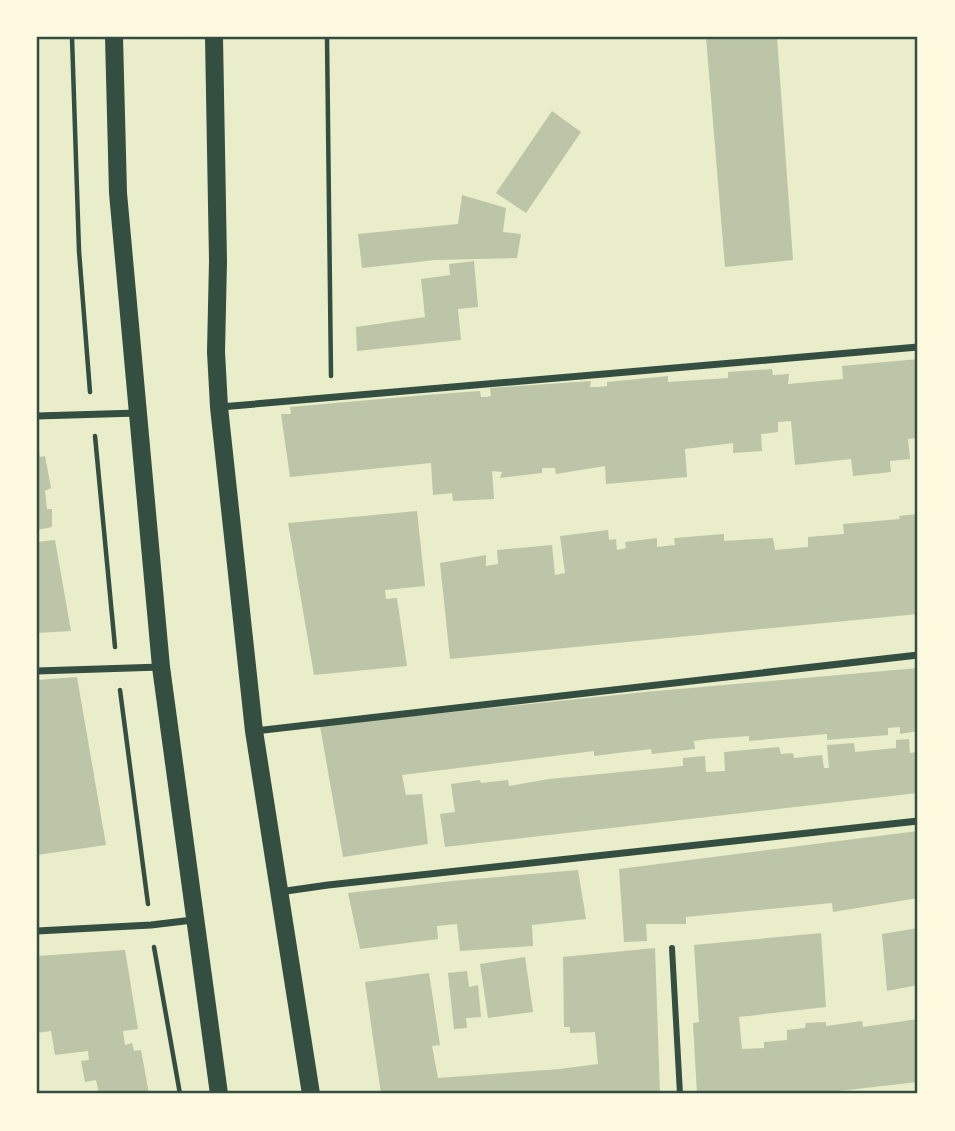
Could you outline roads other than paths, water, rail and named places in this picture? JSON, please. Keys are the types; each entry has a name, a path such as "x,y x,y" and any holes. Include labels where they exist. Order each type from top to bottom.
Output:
{"main road":[{"path":"114,37 118,193 161,667 219,1094"},
{"path":"214,37 218,261 216,352 219,407 254,731 311,1094"}],"street":[{"path":"219,407 918,347"},
{"path":"37,416 139,413"},
{"path":"254,731 918,655"},
{"path":"37,671 161,667"},
{"path":"278,892 328,884 918,821"},
{"path":"37,931 150,925 197,919"},
{"path":"672,948 680,1094"}]}
